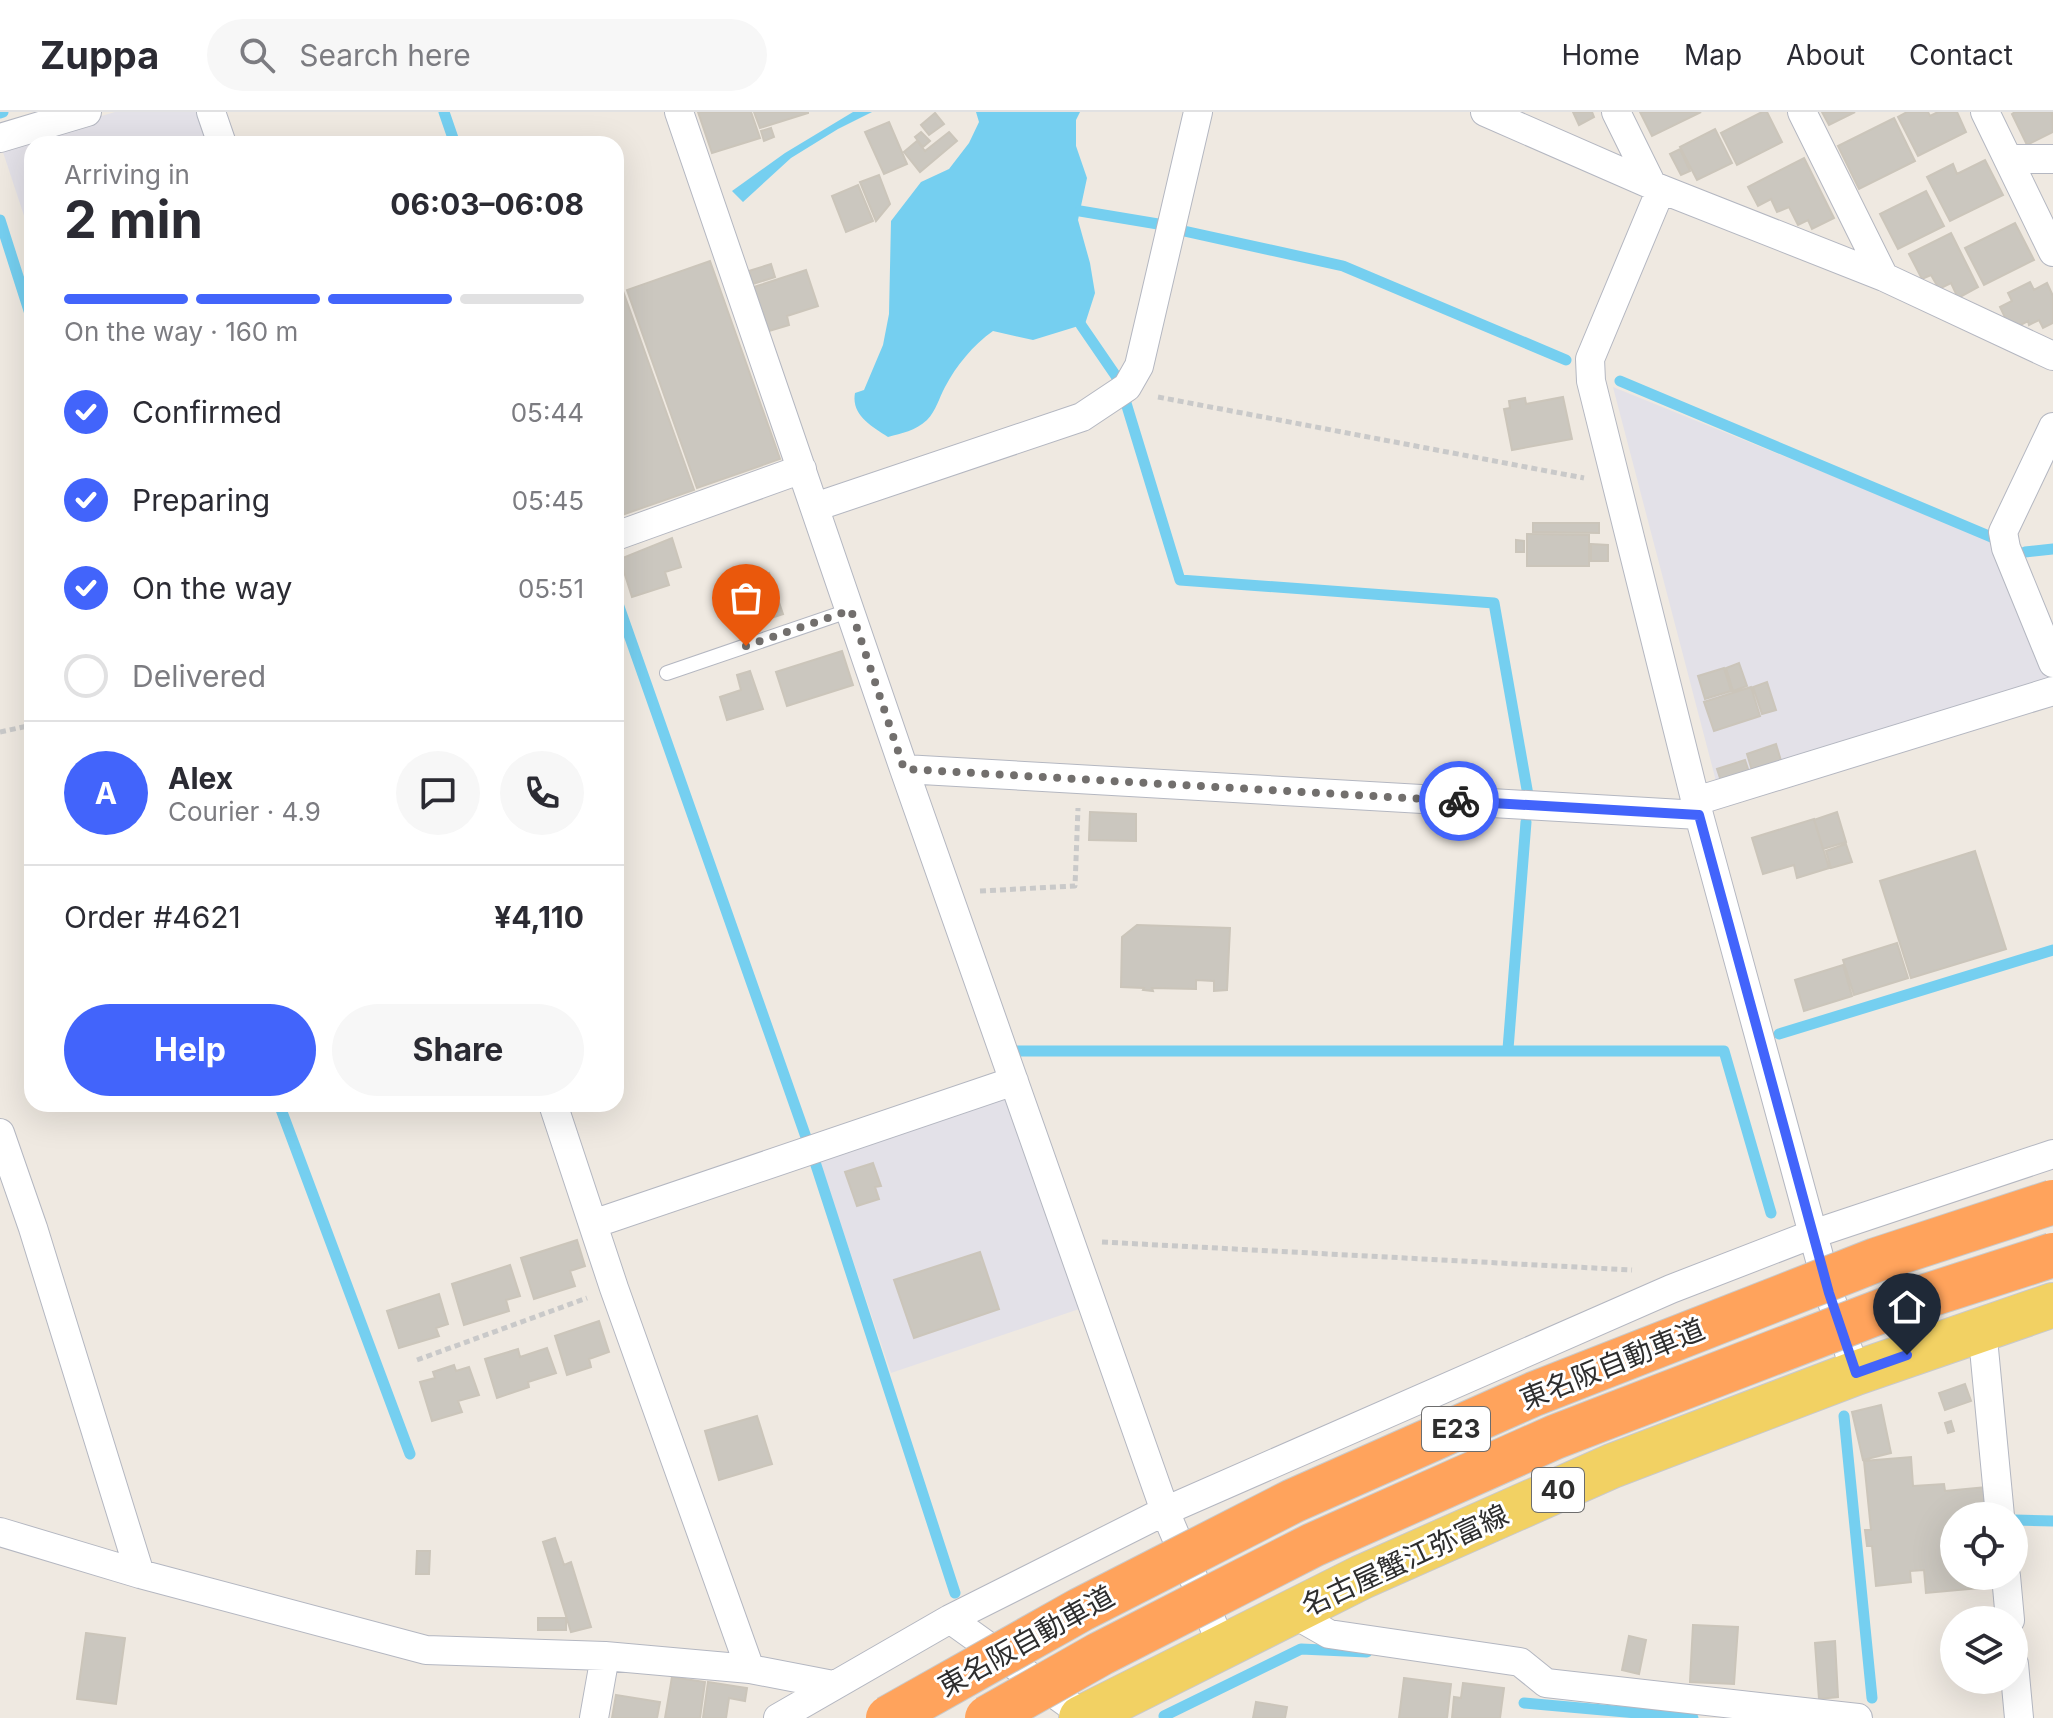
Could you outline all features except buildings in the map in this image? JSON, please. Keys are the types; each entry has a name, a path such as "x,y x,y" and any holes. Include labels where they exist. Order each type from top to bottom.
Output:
{"highway":[{"name":"東名阪自動車道","path":"888,1718 1080,1610 1293,1501 1534,1394 1876,1260 2053,1202"},
{"name":"東名阪自動車道","path":"987,1718 1100,1654 1313,1545 1555,1437 1892,1307 2053,1255"}],"main road":[{"name":"名古屋蟹江弥富線","path":"1085,1717 1362,1577 1612,1466 1856,1373 2053,1305"}],"street":[{"path":"0,138 87,112"},
{"path":"211,112 219,136"},
{"path":"679,112 904,769 1165,1511 1223,1648"},
{"path":"815,507 1082,417 1127,387 1139,366 1198,112"},
{"path":"1485,112 1656,187 1884,277 2053,356"},
{"path":"1616,112 1656,187 1590,359 1591,381 1698,808 1829,1293 1856,1373"},
{"path":"1802,112 1884,277"},
{"path":"1985,112 2053,252"},
{"path":"2009,159 2053,159"},
{"path":"2053,427 2003,532 2006,548 2053,663"},
{"path":"624,533 802,469"},
{"path":"904,769 1698,808 2053,691"},
{"path":"593,1224 1014,1081"},
{"path":"556,1112 614,1288 750,1669"},
{"path":"0,1133 38,1243 140,1574"},
{"path":"778,1718 950,1619 1165,1511 1671,1289 1813,1234 2053,1154"},
{"path":"1982,1328 1999,1502"},
{"path":"0,1532 140,1574 426,1650 605,1656 750,1669 833,1685"},
{"path":"1292,1613 1329,1634 1520,1662 1546,1683 1858,1718"},
{"path":"950,1619 1085,1717"},
{"path":"594,1718 605,1656"},
{"path":"2017,1694 2019,1718"}],"lane":[{"path":"667,673 851,610"}],"path":[{"path":"1127,387 1151,395 1617,485"},
{"path":"0,732 24,727"},
{"path":"948,893 1075,886 1079,779"},
{"path":"1070,1240 1646,1271 1671,1289"},
{"path":"417,1360 614,1288"}],"shaded area":[{"path":"115,112 205,112 212,136 35,136"},
{"path":"24,139 24,216 1,146"},
{"path":"1613,387 1998,543 2053,664 2053,683 1717,785"},
{"path":"997,1095 1013,1100 1082,1308 891,1373 818,1157"}],"water":[{"path":"853,112 872,112 791,158 743,202 732,191 785,153"},
{"path":"976,112 1080,112 1076,120 1076,146 1087,178 1078,220 1095,293 1085,324 1033,340 993,331 960,364 927,420 913,429 888,437 859,414 855,393 864,390 883,345 889,314 891,221 921,182 949,169 969,143 979,122"}],"waterway":[{"path":"444,112 452,136"},
{"path":"1080,211 1158,224"},
{"path":"0,220 24,295"},
{"path":"1184,231 1343,266 1566,360"},
{"path":"1081,325 1118,379"},
{"path":"1620,381 1996,539"},
{"path":"1126,403 1180,580 1494,603 1528,795"},
{"path":"2025,552 2053,549"},
{"path":"624,621 807,1140"},
{"path":"1508,1049 1526,822"},
{"path":"1779,1034 2053,950"},
{"path":"1016,1051 1724,1051 1771,1213"},
{"path":"282,1112 410,1454"},
{"path":"814,1159 955,1593"},
{"path":"1844,1416 1872,1698"},
{"path":"2028,1520 2053,1521"},
{"path":"1164,1716 1301,1649 1367,1652"},
{"path":"1524,1703 1693,1718"}],"way so far":[{"path":"746,646 851,610 904,769 1459,801"}],"route":[{"path":"1459,801 1699,815 1829,1293 1856,1373 1907,1355"}]}
